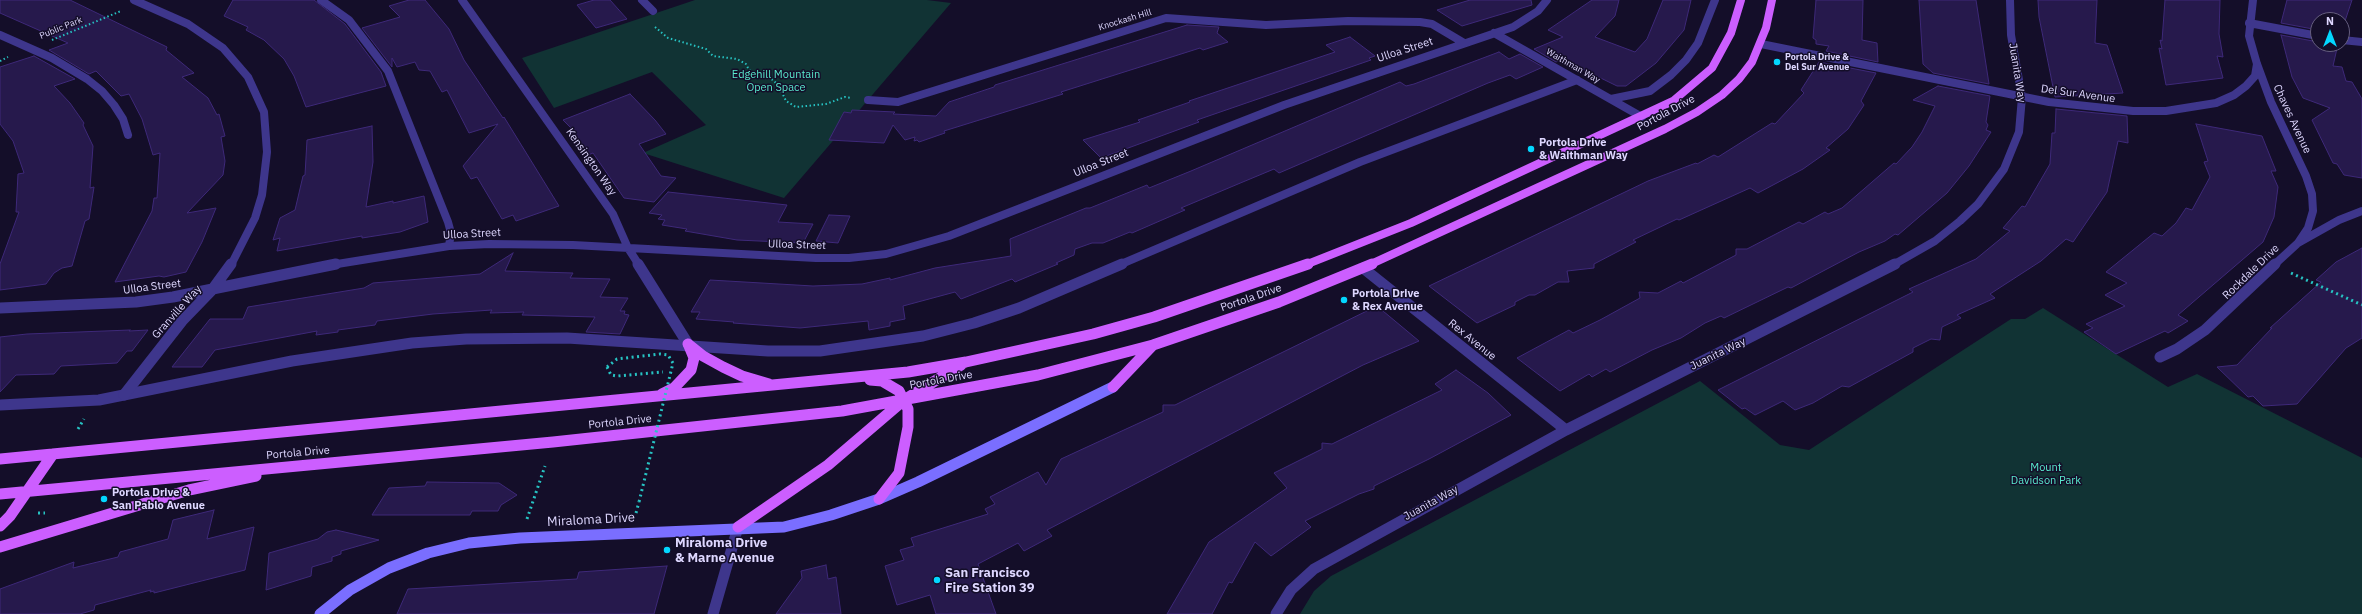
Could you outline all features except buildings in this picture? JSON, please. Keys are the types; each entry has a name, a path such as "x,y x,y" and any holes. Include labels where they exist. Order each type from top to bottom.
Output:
{"main road":[{"name":"Portola Drive","path":"0,459 854,378 966,362 1093,334 1154,317 1315,261 1418,219 1642,117 1673,101 1696,84 1712,68 1731,33 1741,0"},
{"name":"Portola Drive","path":"0,494 553,442 826,413 1038,375 1153,345 1279,302 1363,268 1665,129 1697,112 1722,95 1739,79 1761,44 1772,0"},
{"path":"688,344 703,356 729,370 774,386"},
{"path":"646,398 661,395 674,388 691,370 694,358 688,344"},
{"path":"1113,387 1153,345"},
{"path":"738,527 828,465 904,400 966,362"},
{"path":"854,378 882,381 898,392 908,409 908,427 899,473 879,499"},
{"path":"0,526 27,492 53,454"},
{"path":"0,547 189,490 308,465"}],"street":[{"name":"Granville Way","path":"124,395 182,322 212,290 231,265 244,242 262,195 267,152 264,112 248,77 223,48 188,24 134,0"},
{"path":"321,0 349,20 364,37 388,71 448,222 451,233 449,246"},
{"name":"Kensington Way","path":"462,0 613,214 628,248 688,344"},
{"path":"642,0 653,12"},
{"name":"Ulloa Street","path":"0,308 136,302 212,290 361,259 449,246 523,244 849,258 886,254 919,246 1284,105 1494,33 1526,20 1547,0"},
{"path":"1611,99 1650,91 1671,75 1686,60 1698,43 1715,0"},
{"name":"Juanita Way","path":"1276,614 1291,590 1314,568 1566,430 1872,277 1935,241 1960,221 1978,204 2004,169 2019,132 2022,97 2011,35 2010,0"},
{"name":"Chaves Avenue","path":"2253,0 2249,23 2249,36 2257,64 2271,102 2306,176 2312,194 2313,212 2308,228 2298,243"},
{"name":"Knockash Hill","path":"868,100 898,102 1166,18 1266,25 1348,21 1420,22 1432,24 1464,43"},
{"path":"2249,23 2310,34"},
{"name":"Waithman Way","path":"1494,33 1642,117"},
{"path":"0,35 71,68 102,91 123,119 128,135"},
{"path":"2350,41 2362,42"},
{"name":"Del Sur Avenue","path":"1761,44 2022,97 2097,109 2134,111 2166,111 2194,108 2216,103 2234,95 2255,76 2257,64"},
{"path":"0,405 99,400 292,361 412,343 466,339 567,338 688,344 768,351 820,351 923,336 974,323 1019,308 1360,162 1577,80"},
{"name":"Rockdale Drive","path":"2160,357 2205,330 2298,243 2340,220 2362,211"},
{"name":"Rex Avenue","path":"1363,268 1566,430"},
{"path":"879,499 964,462 1113,387"},
{"name":"Miraloma Drive","path":"320,614 350,590 389,568 428,553 470,543 520,538 738,527 784,527 831,515 879,499"},
{"path":"713,614 738,527"}],"path":[{"name":"Public Park","path":"0,61 127,8"},
{"path":"2274,265 2362,305"},
{"path":"636,513 673,363 668,355 660,354 617,359 607,367 611,375 618,376 662,372"},
{"path":"527,518 545,466"}],"green space":[{"name":"Edgehill Mountain Open Space","path":"695,0 927,0 951,3 784,198 643,153 706,125 652,72 554,108 522,58"},
{"name":"Mount Davidson Park","path":"2043,308 2168,387 2197,374 2362,458 2362,614 1300,614 1314,591 1331,576 1700,381 1780,445 1809,450 2011,319 2025,319"}],"place":[{"name":"Portola Drive & Del Sur Avenue","path":"1777,62"},
{"name":"Portola Drive & Waithman Way","path":"1531,149"},
{"name":"Portola Drive & Rex Avenue","path":"1344,300"},
{"name":"Portola Drive & San Pablo Avenue","path":"104,499"},
{"name":"Miraloma Drive & Marne Avenue","path":"667,550"},
{"name":"San Francisco Fire Station 39","path":"937,580"}]}
